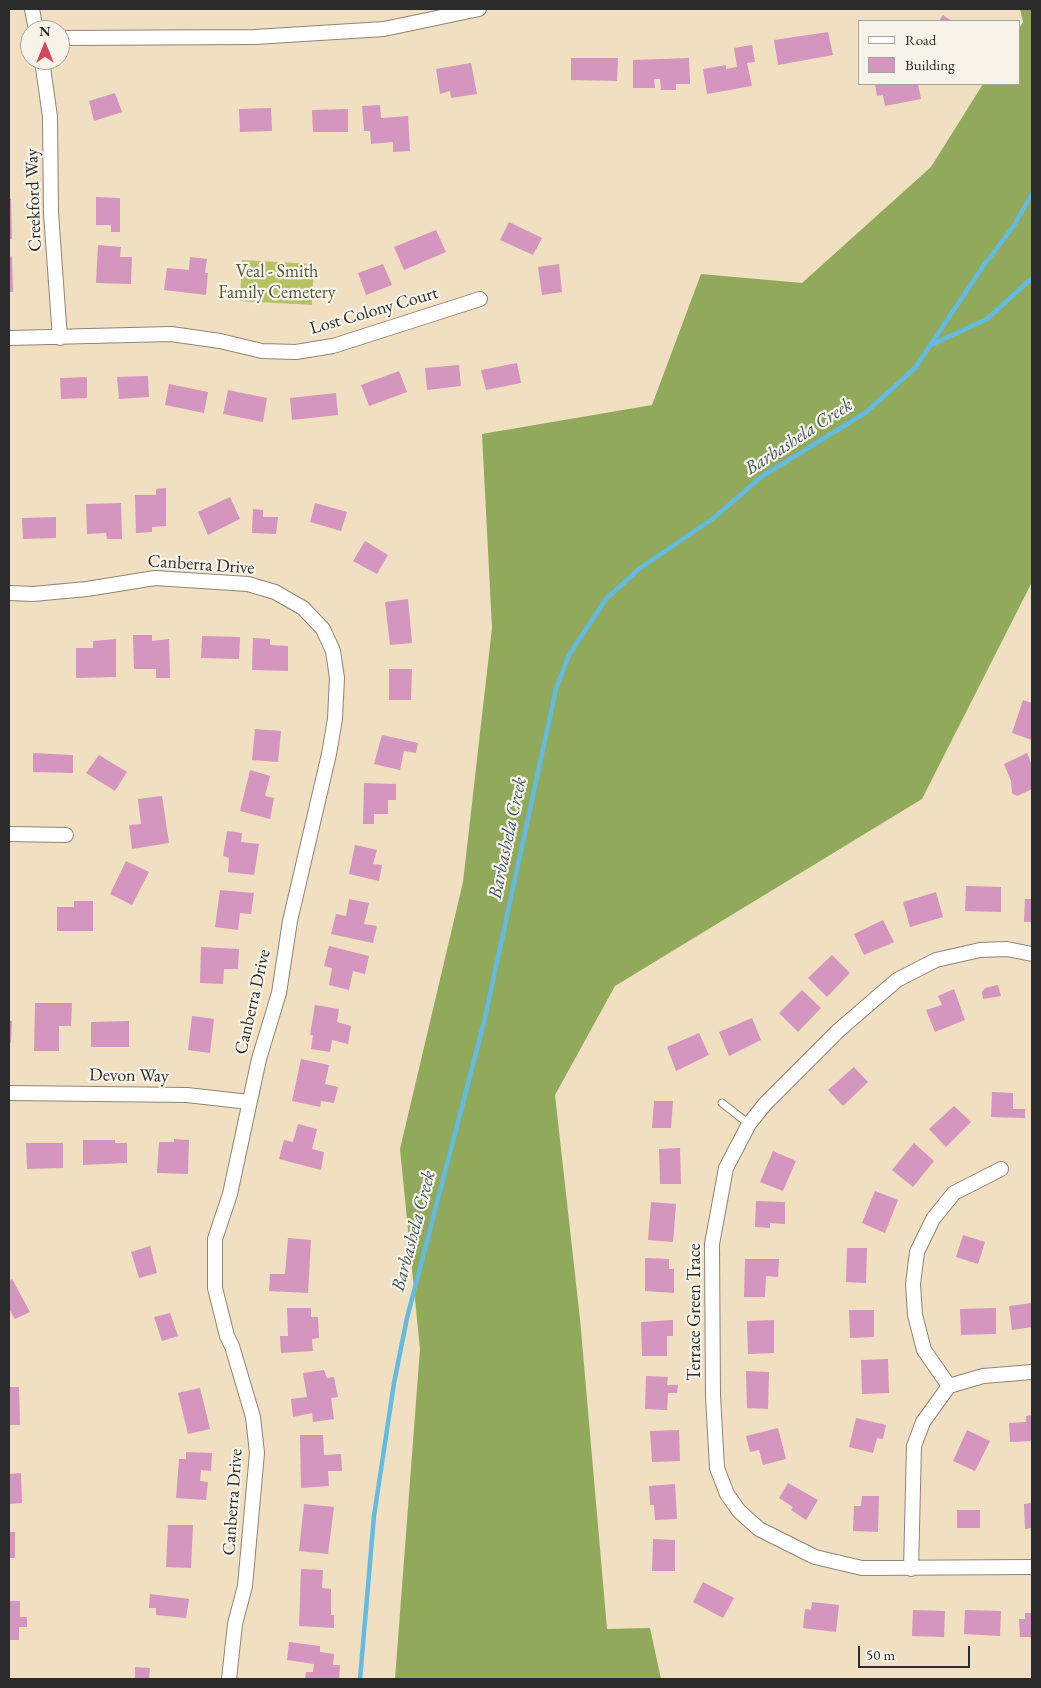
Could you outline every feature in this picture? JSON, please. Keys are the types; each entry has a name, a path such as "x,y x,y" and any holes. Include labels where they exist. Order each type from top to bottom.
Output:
{"street":[{"path":"70,38 255,36 384,29 479,9"},
{"name":"Creekford Way","path":"43,70 50,117 51,212 60,338"},
{"name":"Lost Colony Court","path":"9,338 171,334 220,341 262,350 296,352 333,346 480,299"},
{"name":"Canberra Drive","path":"9,593 33,594 87,589 155,578 248,584 275,592 303,608 323,629 333,651 337,678 335,719 290,921 279,993 259,1059 230,1194 215,1239 215,1288 227,1336 232,1346 253,1417 257,1453 245,1586 235,1624 229,1679"},
{"path":"9,834 66,835"},
{"name":"Terrace Green Trace","path":"1032,954 1007,949 980,950 936,960 897,980 839,1030 765,1104 750,1124 726,1168 712,1244 713,1396 717,1468 727,1494 739,1511 759,1529 815,1557 862,1568 1032,1567"},
{"name":"Devon Way","path":"9,1093 187,1095 249,1102"},
{"path":"949,1386 924,1350 914,1315 913,1284 917,1252 933,1220 954,1193 1001,1169"},
{"path":"911,1569 914,1446 923,1422 949,1386 983,1376 1032,1372"}],"lane":[{"path":"722,1103 750,1124"}],"green space":[{"path":"1020,9 1032,9 1032,582 922,799 615,986 555,1095 580,1319 607,1629 650,1628 661,1679 395,1679 420,1349 400,1149 463,882 492,628 482,434 652,405 701,274 802,283 931,167 982,85 1021,85 1021,25 1023,22"},
{"name":"Veal - Smith Family Cemetery","path":"242,260 314,264 312,305 240,301"}],"building":[{"path":"943,15 950,20 940,20"},
{"path":"828,32 833,55 778,65 774,40"},
{"path":"752,45 755,62 747,63 752,86 707,94 703,69 726,65 726,69 737,67 734,48"},
{"path":"571,58 618,58 617,81 571,80"},
{"path":"689,58 690,84 676,84 676,90 661,90 660,79 654,79 655,88 633,88 633,60"},
{"path":"471,63 477,94 451,98 450,91 440,94 436,69"},
{"path":"875,85 918,85 921,99 885,106 883,95 877,96"},
{"path":"115,93 122,112 94,121 89,101"},
{"path":"380,105 381,118 408,116 410,151 393,152 393,142 371,144 370,131 364,131 362,106"},
{"path":"271,108 272,131 240,132 239,109"},
{"path":"348,109 348,132 313,132 312,110"},
{"path":"96,197 120,198 120,232 111,232 111,225 96,225"},
{"path":"9,199 11,199 12,239 9,239"},
{"path":"509,222 542,238 533,255 500,240"},
{"path":"436,230 446,252 404,270 394,247"},
{"path":"98,245 121,247 120,257 132,257 131,284 96,283"},
{"path":"12,256 13,292 9,292 9,257"},
{"path":"190,257 207,259 205,273 208,273 206,295 164,290 167,268 189,270"},
{"path":"383,264 392,285 366,295 358,273"},
{"path":"559,264 562,292 542,295 538,267"},
{"path":"517,363 521,383 486,390 481,370"},
{"path":"459,365 461,386 427,390 425,368"},
{"path":"399,371 407,392 369,406 361,385"},
{"path":"148,376 149,397 119,399 117,377"},
{"path":"87,377 87,398 61,399 60,378"},
{"path":"169,384 208,392 204,413 165,405"},
{"path":"228,390 267,398 263,422 223,414"},
{"path":"336,393 338,415 292,420 290,398"},
{"path":"166,488 166,526 152,527 152,532 136,533 135,495 156,495 156,489"},
{"path":"230,497 240,519 208,535 198,512"},
{"path":"121,503 122,539 107,539 106,533 87,534 86,504"},
{"path":"315,503 347,512 341,531 310,522"},
{"path":"253,509 263,510 263,517 278,517 276,534 252,533"},
{"path":"56,517 56,538 23,539 22,518"},
{"path":"365,541 388,555 377,574 353,561"},
{"path":"408,599 412,643 390,645 385,602"},
{"path":"133,635 152,635 152,641 169,639 170,678 156,678 156,669 134,669"},
{"path":"202,636 240,637 239,659 201,658"},
{"path":"253,638 270,639 270,645 288,646 288,671 252,670"},
{"path":"116,639 116,677 76,678 76,648 93,648 93,641"},
{"path":"389,669 412,669 411,700 389,700"},
{"path":"1023,700 1032,703 1032,740 1012,733"},
{"path":"255,729 281,731 278,762 252,760"},
{"path":"382,735 418,743 416,753 404,751 400,770 374,764"},
{"path":"33,753 73,755 73,773 33,772"},
{"path":"1027,753 1032,765 1032,789 1017,796 1012,793 1011,781 1004,764"},
{"path":"99,755 127,772 115,791 86,773"},
{"path":"250,770 270,776 265,796 274,798 270,819 240,811"},
{"path":"364,783 396,784 396,800 388,800 388,814 374,814 374,824 363,824"},
{"path":"162,796 169,843 132,849 129,825 141,824 138,799"},
{"path":"227,831 242,833 241,842 259,844 254,875 228,872 229,858 223,856"},
{"path":"355,845 377,850 373,864 382,865 379,881 349,874"},
{"path":"126,861 149,872 132,905 110,894"},
{"path":"966,886 1001,887 1001,912 965,911"},
{"path":"220,890 254,893 251,914 240,913 238,930 215,927"},
{"path":"936,892 943,917 910,927 903,902"},
{"path":"349,899 369,903 364,924 377,926 373,943 331,934 336,914 346,916"},
{"path":"1025,899 1032,899 1032,922 1024,922"},
{"path":"74,901 93,901 93,931 57,931 57,907 74,907"},
{"path":"883,920 894,942 864,955 854,934"},
{"path":"329,946 369,956 365,974 353,971 349,990 329,985 332,968 324,966"},
{"path":"201,947 239,949 238,969 224,969 223,984 200,983"},
{"path":"832,955 850,973 827,997 808,978"},
{"path":"998,985 1001,996 983,999 982,992 985,988"},
{"path":"954,989 965,1020 935,1032 926,1010 942,1005 938,996"},
{"path":"802,990 821,1008 798,1032 779,1013"},
{"path":"35,1003 72,1003 71,1026 59,1026 59,1051 34,1051"},
{"path":"315,1005 339,1009 337,1022 351,1026 348,1044 332,1040 330,1052 311,1049 313,1035 310,1035"},
{"path":"192,1016 214,1019 210,1053 188,1050"},
{"path":"752,1018 761,1040 729,1056 719,1032"},
{"path":"9,1021 12,1021 11,1043 9,1042"},
{"path":"129,1021 129,1047 91,1047 91,1022"},
{"path":"699,1033 709,1055 676,1071 667,1047"},
{"path":"301,1059 329,1065 325,1084 338,1087 334,1103 321,1101 320,1107 292,1101"},
{"path":"854,1067 868,1082 843,1106 828,1090"},
{"path":"992,1092 1013,1093 1013,1109 1025,1109 1025,1118 991,1117"},
{"path":"654,1101 673,1101 671,1128 652,1128"},
{"path":"954,1106 971,1122 946,1147 929,1129"},
{"path":"298,1124 317,1129 312,1149 324,1152 321,1170 279,1159 284,1140 293,1142"},
{"path":"174,1139 189,1140 188,1174 157,1173 159,1142 174,1142"},
{"path":"83,1140 115,1140 115,1143 127,1143 127,1163 83,1165"},
{"path":"26,1143 63,1143 63,1168 27,1169"},
{"path":"914,1143 934,1161 913,1187 892,1170"},
{"path":"680,1148 681,1184 660,1184 659,1149"},
{"path":"773,1151 796,1161 783,1191 760,1182"},
{"path":"875,1191 898,1200 885,1233 862,1223"},
{"path":"756,1201 785,1202 785,1224 770,1223 770,1228 755,1227"},
{"path":"651,1202 676,1204 673,1242 648,1240"},
{"path":"963,1235 985,1242 978,1264 956,1257"},
{"path":"288,1238 311,1240 308,1293 269,1291 270,1274 285,1274"},
{"path":"150,1246 157,1273 139,1278 131,1252"},
{"path":"847,1248 867,1248 866,1283 846,1282"},
{"path":"645,1258 669,1259 669,1269 674,1269 674,1293 645,1291"},
{"path":"745,1259 779,1259 778,1277 766,1276 765,1297 744,1297"},
{"path":"12,1279 30,1312 15,1319 9,1309 9,1281"},
{"path":"1032,1303 1032,1327 1012,1330 1009,1306"},
{"path":"287,1308 311,1308 311,1317 318,1317 319,1338 312,1339 313,1351 281,1353 280,1336 288,1336"},
{"path":"996,1308 996,1334 961,1335 960,1309"},
{"path":"849,1310 874,1310 874,1337 850,1338"},
{"path":"170,1313 178,1336 162,1341 154,1317"},
{"path":"673,1320 673,1336 667,1336 667,1356 642,1356 641,1322"},
{"path":"774,1320 774,1353 748,1354 747,1321"},
{"path":"888,1359 889,1393 862,1394 861,1360"},
{"path":"324,1370 327,1378 334,1377 338,1397 331,1398 334,1419 313,1422 312,1413 293,1417 291,1399 307,1397 303,1373"},
{"path":"746,1371 769,1372 768,1409 747,1408"},
{"path":"646,1376 668,1377 667,1385 678,1385 677,1393 668,1393 667,1410 645,1409"},
{"path":"9,1387 19,1387 20,1425 9,1425"},
{"path":"200,1388 210,1429 188,1434 178,1393"},
{"path":"1032,1415 1032,1441 1010,1442 1009,1423 1026,1422 1026,1416"},
{"path":"856,1418 886,1425 883,1439 877,1438 873,1453 849,1447"},
{"path":"778,1428 786,1459 763,1465 759,1450 750,1452 746,1436"},
{"path":"679,1430 680,1461 652,1462 650,1431"},
{"path":"967,1430 990,1441 975,1471 953,1461"},
{"path":"300,1435 323,1435 324,1455 341,1454 342,1471 328,1471 329,1486 301,1488"},
{"path":"186,1452 212,1453 211,1471 201,1470 200,1481 208,1482 206,1500 176,1498 179,1459 186,1459"},
{"path":"21,1473 22,1503 9,1504 9,1474"},
{"path":"788,1483 818,1500 806,1520 791,1510 793,1507 779,1498"},
{"path":"675,1484 677,1519 655,1520 654,1505 650,1505 649,1486"},
{"path":"862,1496 879,1496 878,1532 853,1531 854,1506 861,1506"},
{"path":"1032,1503 1032,1528 1025,1529 1024,1504"},
{"path":"304,1504 334,1507 328,1554 299,1551"},
{"path":"957,1510 980,1510 980,1528 957,1528"},
{"path":"168,1525 193,1525 191,1568 166,1567"},
{"path":"9,1532 15,1532 15,1558 9,1558"},
{"path":"653,1539 675,1540 675,1571 652,1571"},
{"path":"301,1569 323,1570 322,1588 331,1589 331,1615 334,1615 334,1628 299,1626"},
{"path":"703,1582 734,1598 723,1618 693,1602"},
{"path":"150,1594 189,1599 186,1618 156,1615 156,1608 149,1608"},
{"path":"9,1601 20,1601 20,1617 27,1617 27,1627 19,1627 19,1640 9,1640"},
{"path":"812,1602 839,1605 836,1632 803,1628 805,1609 811,1610"},
{"path":"913,1610 945,1611 944,1637 912,1636"},
{"path":"965,1610 1001,1611 1000,1636 964,1634"},
{"path":"1025,1613 1032,1613 1032,1637 1020,1637 1019,1619 1025,1619"},
{"path":"289,1642 320,1646 320,1652 334,1654 333,1665 340,1665 339,1679 305,1679 306,1672 313,1672 314,1664 287,1660"},
{"path":"135,1667 150,1668 149,1679 135,1679"}],"waterway":[{"name":"Barbashela Creek","path":"360,1679 374,1516 394,1383 407,1318 484,1022 556,689 569,655 606,599 639,569 715,517 761,477 865,413 915,368 984,265 1013,227 1032,194"},
{"path":"933,344 987,319 1032,278"}]}
